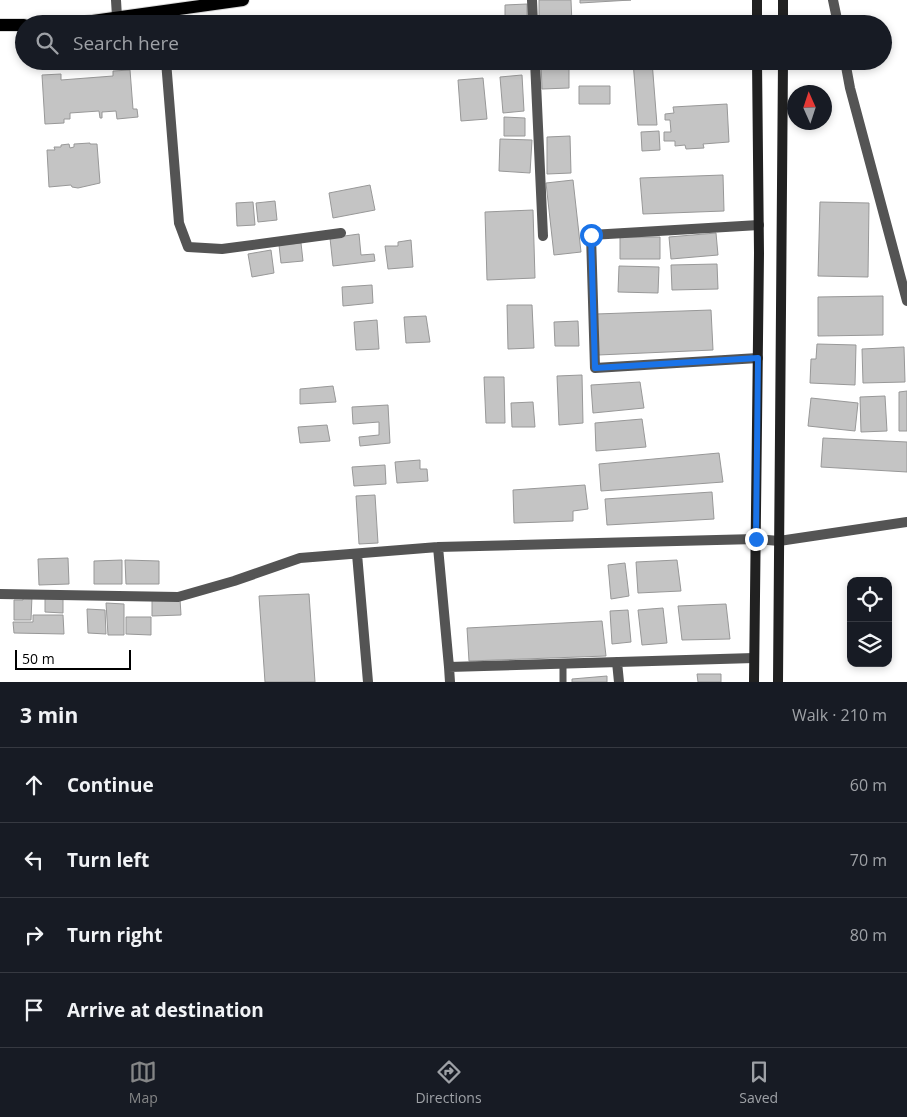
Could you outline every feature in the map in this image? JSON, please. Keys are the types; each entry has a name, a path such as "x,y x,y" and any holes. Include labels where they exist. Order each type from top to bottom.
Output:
{"main road":[{"path":"173,15 244,0"},
{"path":"757,0 757,15"},
{"path":"783,15 784,0"},
{"path":"0,26 15,25"},
{"path":"754,682 759,224 758,70"},
{"path":"778,682 783,70"}],"street":[{"path":"116,0 117,15"},
{"path":"532,0 533,15"},
{"path":"833,0 836,15"},
{"path":"167,70 179,223 188,247 222,249 341,233"},
{"path":"535,70 543,236"},
{"path":"847,70 907,301"},
{"path":"758,358 595,368 591,235 759,224"},
{"path":"0,594 178,597 227,584 300,558 438,547 756,539 779,541 907,522"},
{"path":"438,547 450,682"},
{"path":"357,554 368,682"},
{"path":"448,667 754,658"},
{"path":"617,662 619,682"}],"lane":[{"path":"563,664 564,682"}],"building":[{"path":"539,0 571,0 572,15 539,15"},
{"path":"580,0 631,0 580,3"},
{"path":"527,4 527,15 505,15 505,5"},
{"path":"130,70 133,109 137,109 138,117 117,119 116,111 102,112 102,118 100,118 99,111 70,113 70,119 64,119 64,123 45,124 42,75 61,74 61,80 113,76 113,71"},
{"path":"541,70 569,70 569,88 542,89"},
{"path":"634,70 653,70 657,125 638,125"},
{"path":"522,75 524,111 503,113 500,77"},
{"path":"483,78 487,119 461,121 458,80"},
{"path":"579,86 610,86 610,104 579,104"},
{"path":"727,104 729,142 703,144 704,148 686,149 685,145 675,146 675,141 664,141 664,132 671,132 670,120 665,120 665,114 674,113 673,107"},
{"path":"504,117 525,118 525,136 504,136"},
{"path":"659,131 660,150 642,151 641,132"},
{"path":"570,136 571,173 547,174 547,137"},
{"path":"500,139 532,140 530,173 499,171"},
{"path":"69,144 70,148 74,147 74,144 97,144 100,183 78,188 71,185 49,187 47,150 55,150 54,147 61,147 61,145"},
{"path":"723,175 724,211 643,214 640,178"},
{"path":"573,180 581,252 554,255 546,183"},
{"path":"370,185 375,210 333,218 329,193"},
{"path":"275,201 277,220 258,222 256,203"},
{"path":"253,202 255,225 237,226 236,203"},
{"path":"820,202 869,203 868,277 818,276"},
{"path":"533,210 535,278 487,280 485,212"},
{"path":"716,233 718,255 671,259 669,237"},
{"path":"359,234 361,255 374,254 375,261 333,266 330,238"},
{"path":"620,237 660,237 660,259 620,259"},
{"path":"411,240 413,267 388,269 385,246 398,246 398,242"},
{"path":"301,243 303,261 281,263 279,245"},
{"path":"271,250 274,273 252,277 248,254"},
{"path":"717,264 718,289 672,290 671,265"},
{"path":"619,266 659,267 658,293 618,292"},
{"path":"372,285 373,303 343,306 342,287"},
{"path":"883,296 883,335 818,336 818,297"},
{"path":"507,305 532,305 534,348 508,349"},
{"path":"711,310 713,350 598,355 596,314"},
{"path":"426,316 430,342 406,343 404,317"},
{"path":"377,320 379,349 356,350 354,322"},
{"path":"578,321 579,346 555,346 554,322"},
{"path":"817,344 856,345 855,385 810,383 811,359 816,359"},
{"path":"904,347 905,382 863,383 862,349"},
{"path":"582,375 583,423 559,425 557,376"},
{"path":"484,377 504,377 505,423 486,423"},
{"path":"640,382 644,408 593,413 591,385"},
{"path":"333,386 336,402 300,404 300,389"},
{"path":"907,391 907,431 899,431 899,392"},
{"path":"885,396 887,431 861,432 860,397"},
{"path":"811,398 858,403 855,431 808,426"},
{"path":"533,402 535,427 512,427 511,403"},
{"path":"388,405 390,443 360,446 359,437 379,435 379,422 353,424 352,407"},
{"path":"642,419 646,447 596,451 595,423"},
{"path":"327,425 330,441 300,443 298,427"},
{"path":"823,438 907,442 907,472 821,467"},
{"path":"719,453 723,482 601,491 599,464"},
{"path":"420,460 420,469 427,469 428,481 397,483 395,462"},
{"path":"385,465 386,484 354,486 352,467"},
{"path":"585,485 588,509 573,511 573,521 514,523 513,490"},
{"path":"712,492 714,519 607,525 605,499"},
{"path":"375,495 378,543 359,544 356,496"},
{"path":"68,558 69,584 39,585 38,559"},
{"path":"122,560 122,584 94,584 94,561"},
{"path":"125,560 159,561 159,584 126,584"},
{"path":"677,560 681,591 638,593 636,562"},
{"path":"625,563 629,596 611,599 608,565"},
{"path":"309,594 315,682 265,682 259,596"},
{"path":"23,596 32,596 31,620 14,620 14,600 23,600"},
{"path":"45,597 63,597 63,613 45,612"},
{"path":"152,599 180,599 181,615 152,616"},
{"path":"106,603 124,604 124,635 108,635"},
{"path":"726,604 730,639 682,640 678,606"},
{"path":"663,608 667,643 642,645 638,610"},
{"path":"87,609 105,610 106,634 88,633"},
{"path":"628,610 631,642 612,644 610,611"},
{"path":"33,615 63,615 64,634 14,633 13,622 33,622"},
{"path":"126,617 151,617 151,635 126,634"},
{"path":"602,621 606,656 469,661 467,628"},
{"path":"697,674 721,674 721,682 698,682"},
{"path":"607,676 607,682 572,682 572,679"}],"route":[{"path":"591,235 595,368 758,358 756,539"}]}
